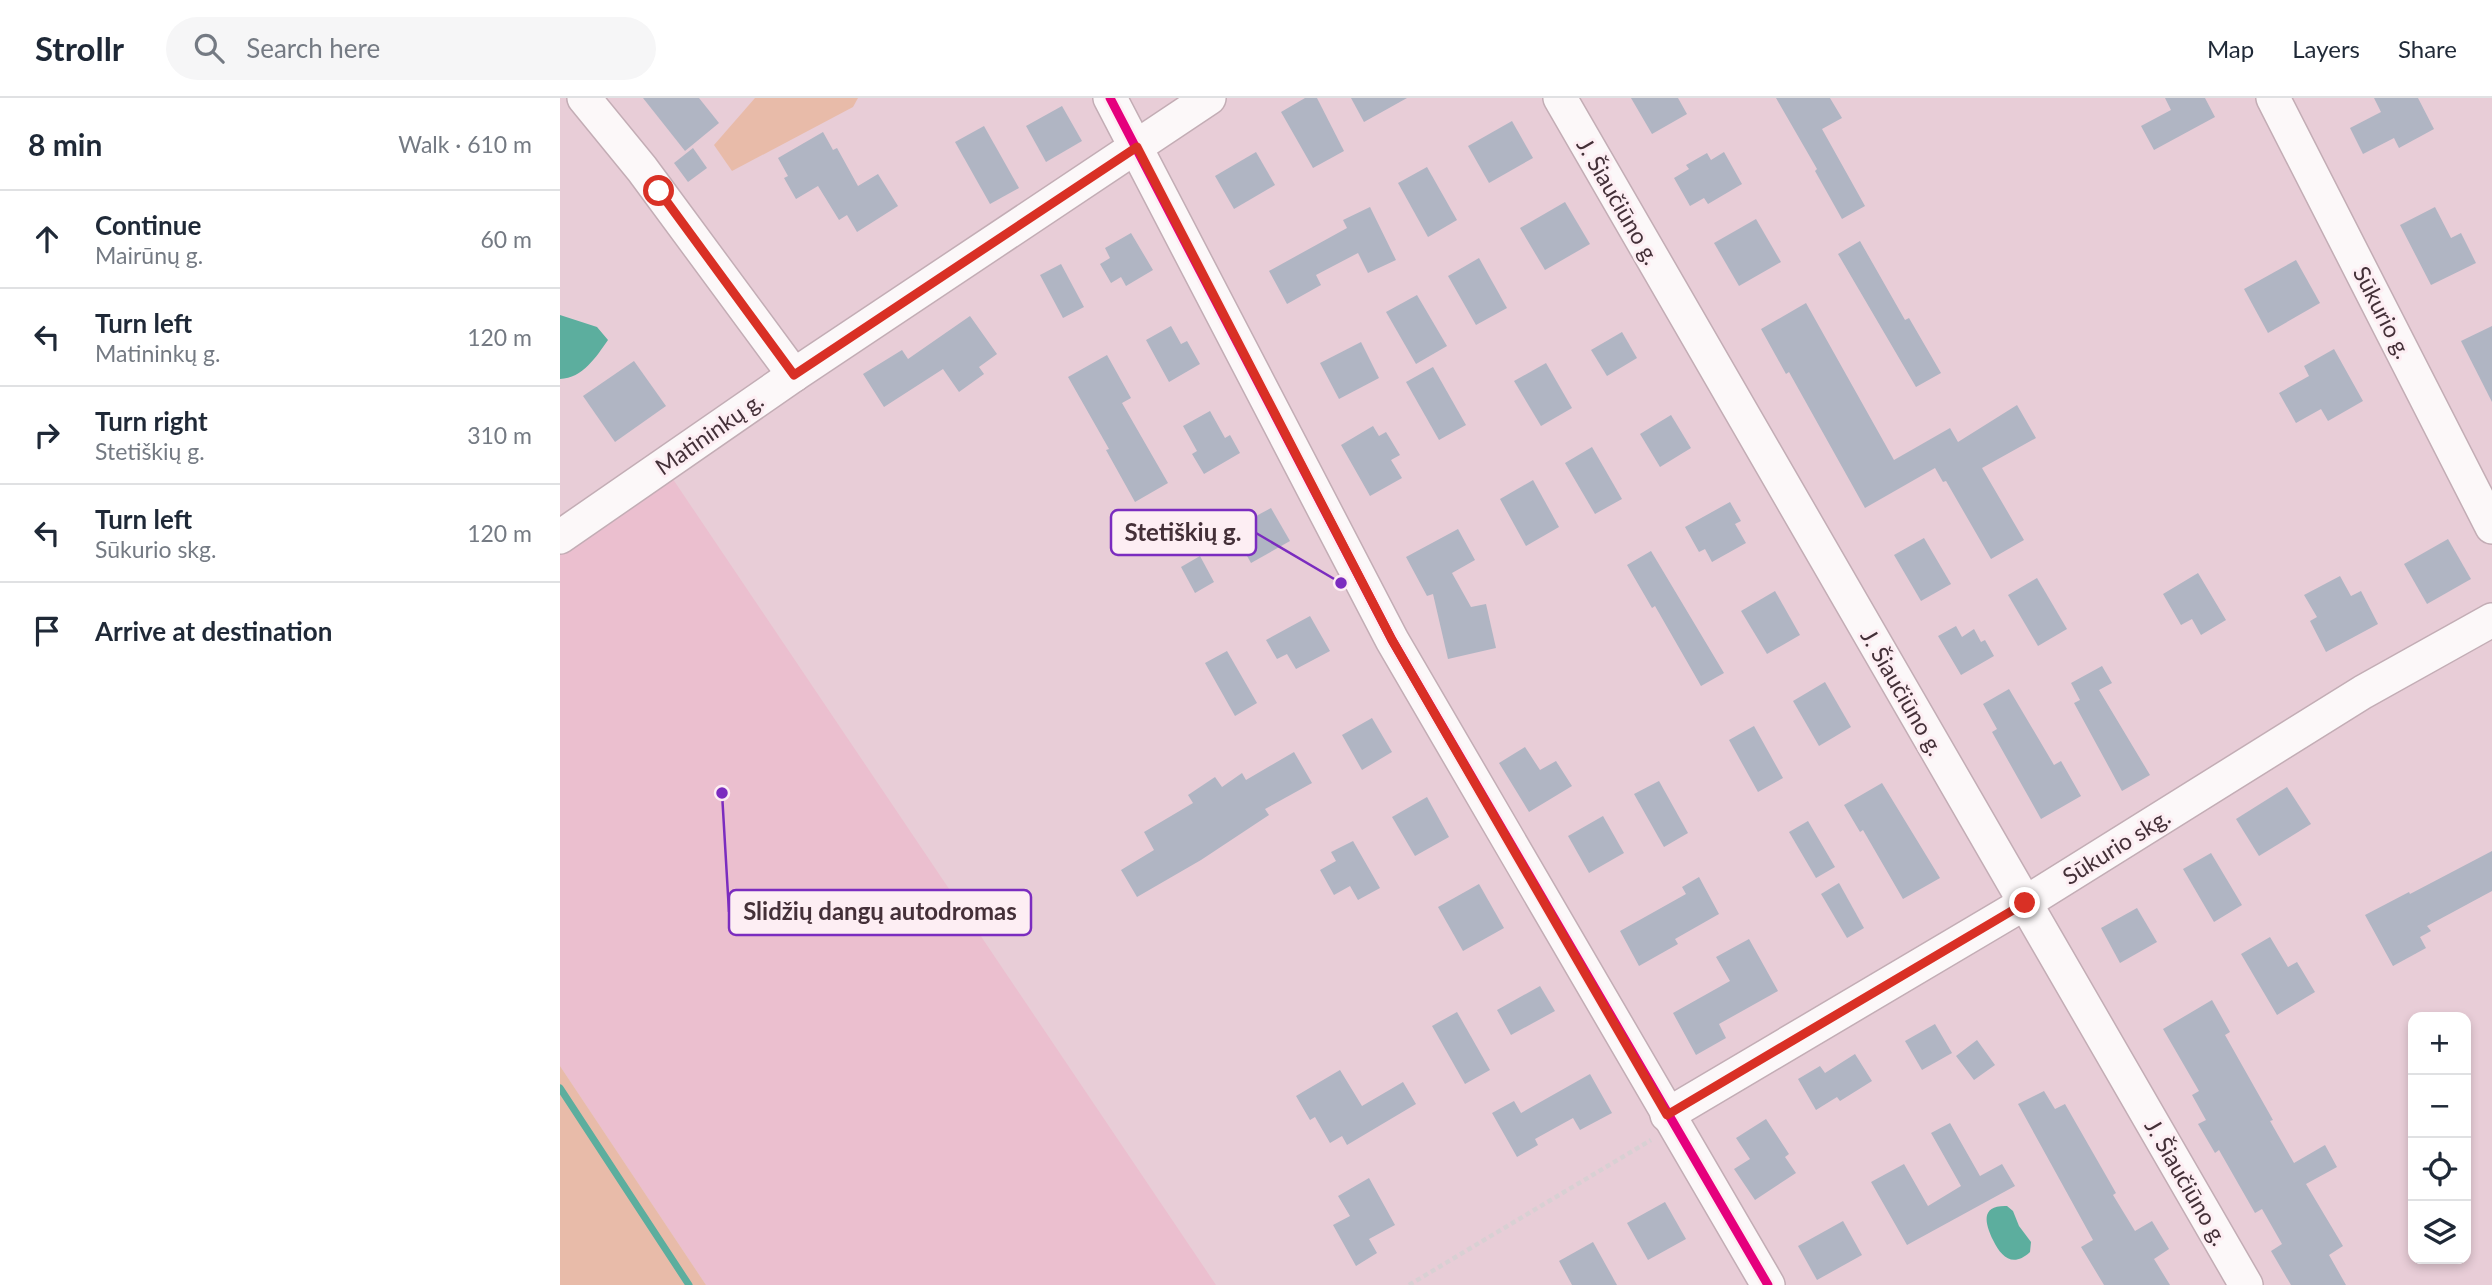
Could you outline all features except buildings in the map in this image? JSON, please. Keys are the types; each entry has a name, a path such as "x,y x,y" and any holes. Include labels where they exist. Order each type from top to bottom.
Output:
{"street":[{"path":"584,98 642,169 794,375"},
{"path":"1110,98 1392,640 1768,1285"},
{"name":"Matininkų g.","path":"560,537 794,375 1209,98"},
{"name":"J. Šiaučiūno g.","path":"1560,98 2246,1285"},
{"name":"Sūkurio g.","path":"2273,98 2492,527"},
{"name":"Sūkurio skg.","path":"1670,1121 2363,692 2492,620"}],"path":[{"path":"1409,1285 1670,1121"}],"shaded area":[{"path":"755,98 858,98 853,107 732,171 714,145"},
{"path":"560,315 597,327 608,340 594,360 582,371 560,379"},
{"path":"656,454 1216,1285 706,1285 560,1066 560,519"},
{"path":"560,1066 706,1285 560,1285"},
{"path":"2007,1206 2013,1211 2019,1226 2031,1242 2030,1252 2013,1260 2000,1251 1987,1222 1992,1208"}],"waterway":[{"path":"560,1088 689,1285"}],"transit line":[{"path":"1110,98 1392,640 1768,1285"}],"place":[{"name":"Stetiškių g.","path":"1341,583"},
{"name":"Slidžių dangų autodromas","path":"722,793"}],"route":[{"path":"659,191 794,375 1137,147 1392,640 1667,1115 2025,903"}]}
